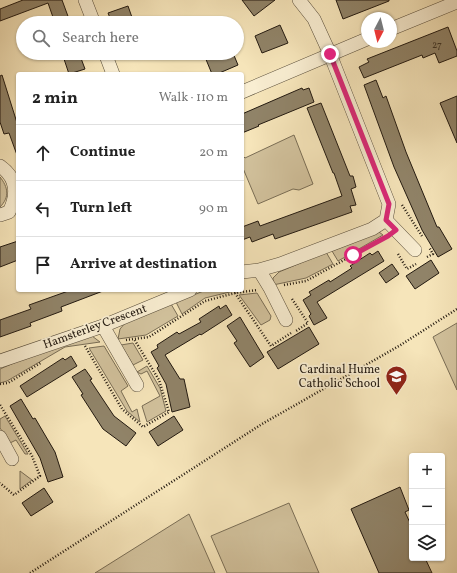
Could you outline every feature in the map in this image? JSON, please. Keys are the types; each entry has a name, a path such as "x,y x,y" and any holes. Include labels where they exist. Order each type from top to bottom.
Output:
{"street":[{"path":"85,0 91,16"},
{"path":"244,272 259,270 372,229 386,220 389,204 330,54 314,19 299,0"},
{"path":"397,27 457,2"},
{"path":"244,91 361,41"},
{"path":"108,60 112,72"},
{"path":"0,166 16,184 14,201 9,212 0,215"},
{"path":"386,220 415,250"},
{"path":"259,270 286,320"},
{"name":"Hamsterley Crescent","path":"0,361 103,326 185,292"},
{"path":"103,326 138,385"},
{"path":"0,437 12,459"}],"path":[{"path":"244,292 306,281 374,244"},
{"path":"78,347 149,337 205,301 242,292"},
{"path":"30,573 262,424 399,346 457,308"},
{"path":"0,384 8,383 46,360"},
{"path":"0,414 4,412"}],"shaded area":[{"path":"294,135 313,184 299,190 293,189 258,204 244,171 244,157 245,158"},
{"path":"0,177 5,184 7,196 0,207"},
{"path":"379,232 383,235 338,261 332,251"},
{"path":"326,252 333,264 306,278 273,285 273,278 279,272"},
{"path":"201,292 230,292 205,298 182,314 176,302"},
{"path":"257,293 271,316 270,320 261,325 239,295"},
{"path":"171,304 178,316 146,335 118,339 120,329 126,322"},
{"path":"457,323 457,390 433,337"},
{"path":"92,336 100,342 65,347 7,381 0,383 0,369 30,356"},
{"path":"133,343 143,360 133,365 121,345"},
{"path":"104,346 128,386 121,391 132,412 137,409 140,422 127,411 89,348"},
{"path":"147,366 160,388 166,411 147,422 142,406 160,396 147,371 141,374 137,372"},
{"path":"5,416 28,454 25,454 16,440 10,443 0,428 0,419"},
{"path":"20,471 32,480 20,489"},
{"path":"289,503 319,573 227,573 211,536"},
{"path":"189,514 215,573 95,573"}],"building":[{"path":"23,0 62,0 68,16 53,16 48,3 0,21 0,9"},
{"path":"242,0 275,0 254,16"},
{"path":"336,0 389,0 389,1 343,19"},
{"path":"128,6 132,16 109,16 108,13"},
{"path":"280,25 288,43 262,53 255,36"},
{"path":"448,27 457,51 457,56 439,63 435,53 423,58 422,55 364,78 359,67 369,62 367,59"},
{"path":"64,60 82,60 85,69 75,72 68,72"},
{"path":"206,60 236,60 238,65 222,72 211,72"},
{"path":"2,75 16,120 16,152 9,133 4,134 0,122 0,76"},
{"path":"376,80 383,98 386,96 406,152 437,227 439,227 452,249 438,257 422,230 394,167 364,85"},
{"path":"302,88 303,90 309,88 314,102 244,132 244,113"},
{"path":"457,96 457,143 440,103"},
{"path":"321,103 350,176 353,176 356,187 351,189 356,205 350,206 352,212 275,239 273,234 252,242 250,237 244,239 244,226 258,221 260,226 342,196 307,108"},
{"path":"16,242 16,261 0,267 0,247"},
{"path":"378,251 384,261 317,302 327,318 314,325 309,316 311,314 303,300 311,295 309,292 329,280 330,282 352,268 350,266 370,253 372,255"},
{"path":"431,260 439,273 415,289 406,276"},
{"path":"392,264 399,274 386,283 379,273"},
{"path":"65,292 100,292 61,307 62,311 30,323 31,326 0,337 0,320 31,309 29,305"},
{"path":"226,305 232,315 201,335 200,334 165,355 180,379 184,379 190,407 172,412 166,384 157,368 159,366 151,352 158,348 157,345 177,332 179,334 201,322 199,319 219,306 220,309"},
{"path":"240,317 264,357 250,367 234,343 237,341 227,326"},
{"path":"309,327 319,344 278,369 267,352"},
{"path":"71,356 77,366 27,397 20,386 63,358 65,360"},
{"path":"85,369 92,379 90,380 114,416 136,433 126,446 103,429 81,395 83,394 72,377"},
{"path":"21,399 33,419 35,418 55,452 63,477 48,482 40,458 10,406"},
{"path":"174,416 183,430 158,446 149,432"},
{"path":"400,487 409,510 405,512 409,521 409,561 426,561 432,573 379,573 351,509"},
{"path":"44,488 53,502 31,516 22,503"}],"place":[{"name":"Cardinal Hume Catholic School","path":"396,396"}],"route":[{"path":"330,54 389,204 386,220 396,230 353,255"}]}
